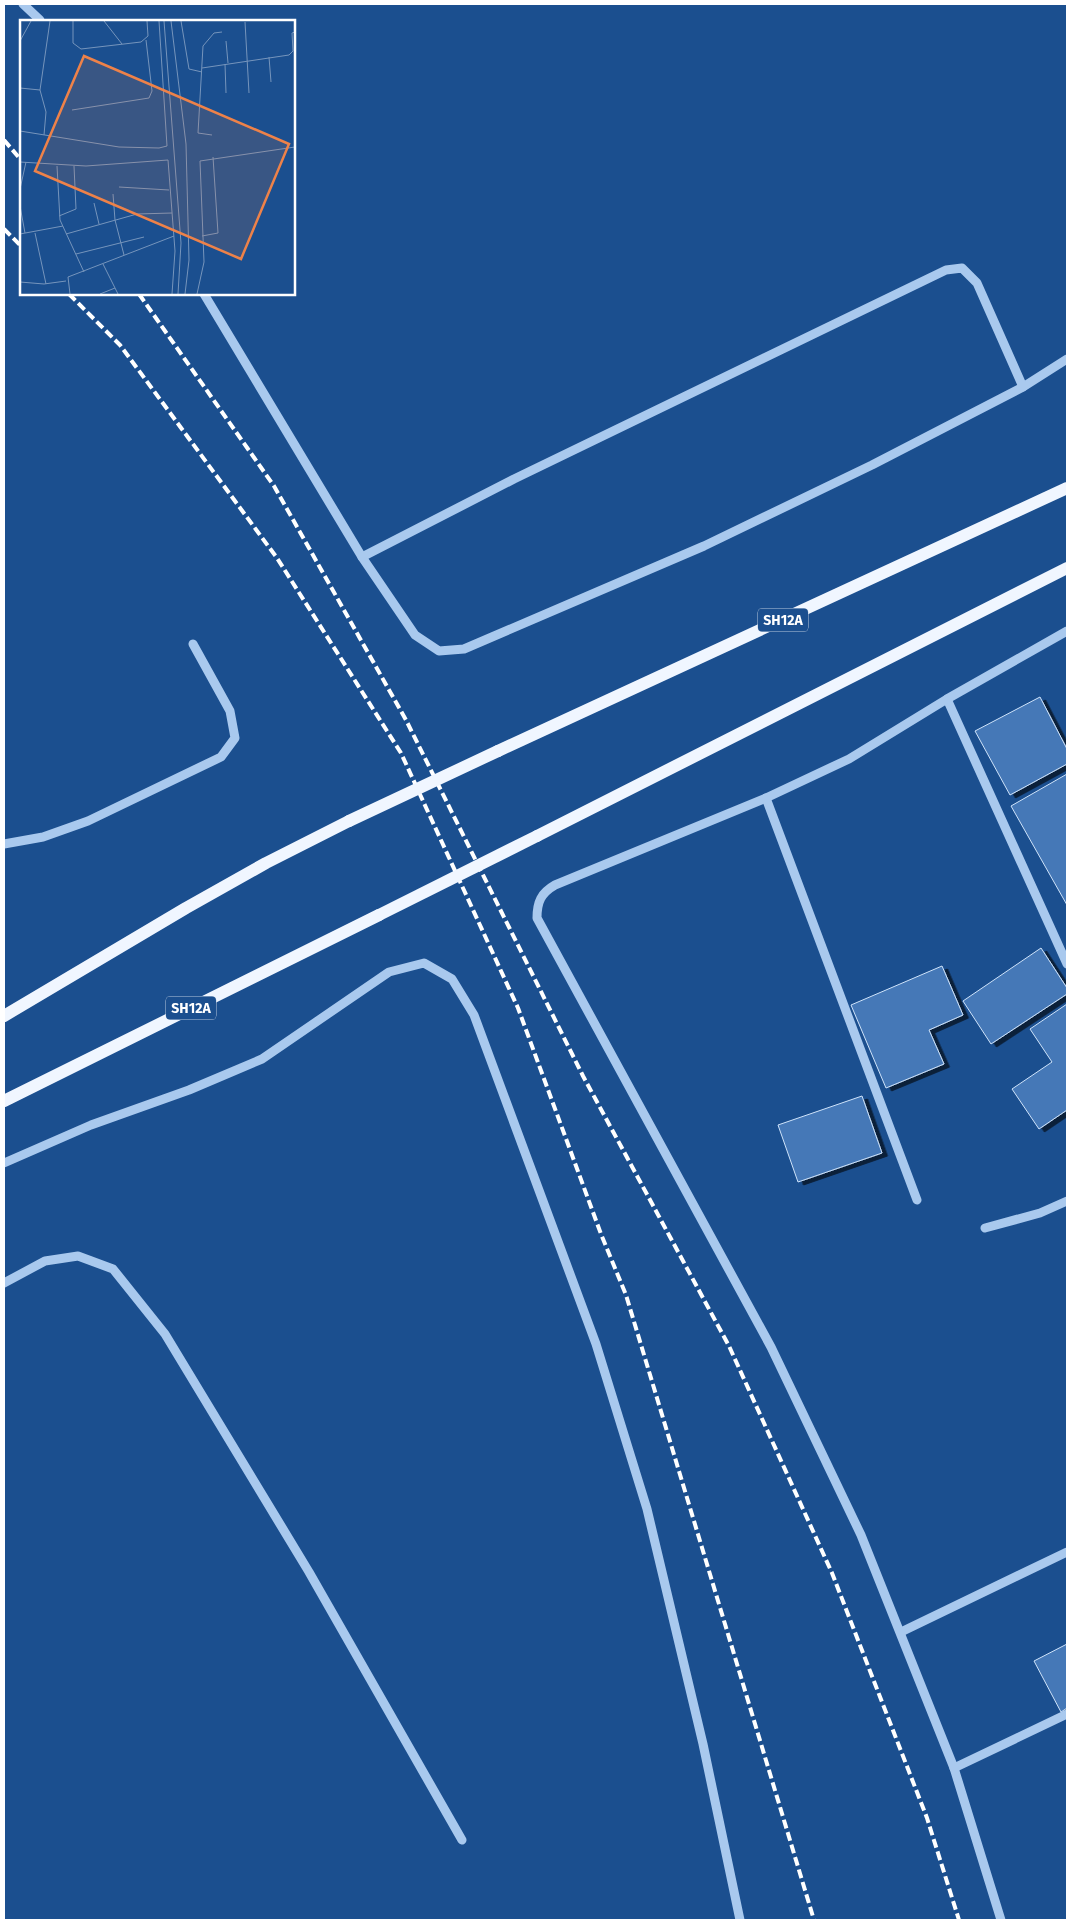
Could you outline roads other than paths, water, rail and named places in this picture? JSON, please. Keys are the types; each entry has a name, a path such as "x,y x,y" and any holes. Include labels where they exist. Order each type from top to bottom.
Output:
{"main road":[{"name":"SH12A","path":"4,1016 186,908 266,863 349,821 1067,488"},
{"name":"SH12A","path":"4,1101 537,836 1067,568"}],"street":[{"path":"22,4 39,20"},
{"path":"31,4 39,20"},
{"path":"362,557 514,479 946,270 962,268 977,283 1023,387"},
{"path":"205,295 362,557 415,635 439,651 464,649 704,546 872,465 1023,387 1067,359"},
{"path":"1001,1920 954,1768 861,1535 771,1347 537,918 537,907 540,898 546,890 555,885 766,798 849,759 947,699 1067,631"},
{"path":"4,844 43,837 88,821 221,757 235,738 230,711 193,644"},
{"path":"947,699 1067,964"},
{"path":"766,798 917,1200"},
{"path":"4,1163 91,1125 189,1090 262,1059 389,972 424,963 452,979 474,1015 596,1344 644,1500 703,1744 740,1920"},
{"path":"986,1228 1040,1213 1067,1201"},
{"path":"4,1282 45,1261 78,1256 113,1269 165,1334 309,1572 462,1840"},
{"path":"901,1632 1067,1552"},
{"path":"954,1768 1067,1714"}],"railway":[{"path":"4,140 20,159"},
{"path":"4,229 20,245"},
{"path":"70,295 120,345 277,558 401,753 518,1008 601,1234 626,1295 814,1920"},
{"path":"140,295 274,486 406,720 583,1076 729,1346 832,1573 927,1818 959,1920"}]}
